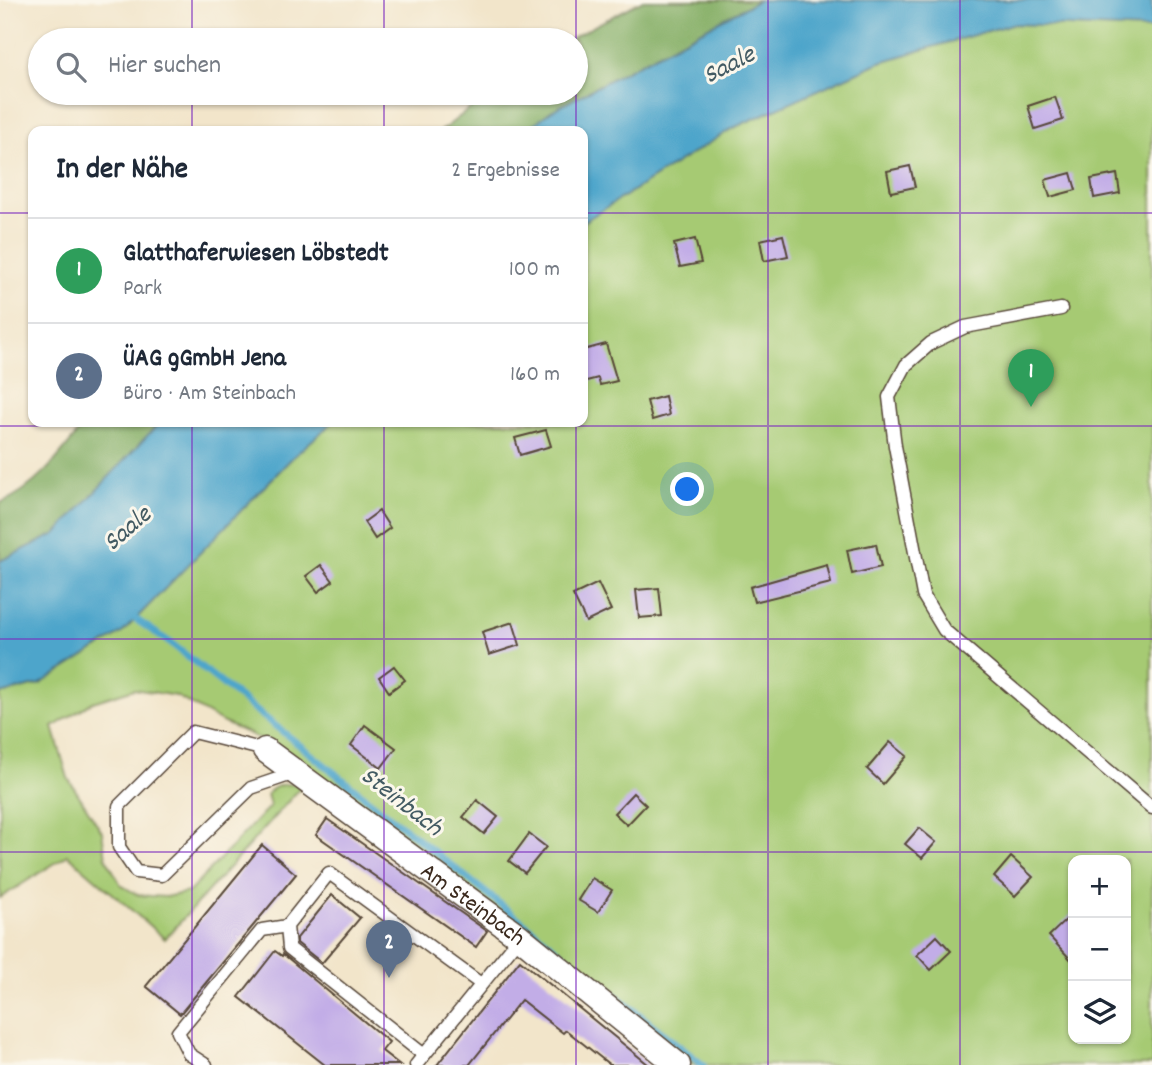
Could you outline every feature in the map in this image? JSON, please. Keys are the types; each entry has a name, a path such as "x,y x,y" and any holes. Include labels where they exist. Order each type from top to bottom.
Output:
{"street":[{"name":"Am Steinbach","path":"265,750 520,937 678,1065"}],"lane":[{"path":"1061,309 965,327 930,343 906,365 889,397 897,459 923,595 944,630 1152,808"},
{"path":"265,750 193,733 119,806 119,847 136,872 162,875 251,788 296,772"},
{"path":"206,1065 189,1054 178,1032 262,930 287,926 329,873 481,984"},
{"path":"287,926 289,948 420,1060 520,937"}],"green space":[{"path":"643,0 759,0 588,91 588,29"},
{"path":"1012,24 1152,29 1152,1065 694,1065 590,981 294,758 176,696 134,689 93,702 53,727 68,778 102,832 106,858 121,885 138,895 165,897 189,892 270,806 267,794 271,790 283,785 302,786 165,939 68,855 0,898 0,694 40,684 123,632 294,456 327,427 588,427 588,219 733,128 880,62"},
{"path":"475,105 562,105 532,126 447,126"},
{"path":"82,427 155,427 56,534 0,561 0,503 25,489 58,457"}],"water":[{"name":"Saale","path":"759,0 1152,0 1152,29 1012,24 880,62 733,128 588,219 588,126 532,126 562,105 588,105 588,91"},
{"name":"Saale","path":"155,427 327,427 294,456 123,632 40,684 0,694 0,561 56,534"}],"building":[{"path":"1055,97 1063,120 1035,129 1028,106"},
{"path":"910,166 915,187 891,192 887,171"},
{"path":"1071,173 1076,190 1050,197 1045,180"},
{"path":"1117,174 1120,193 1094,198 1091,179"},
{"path":"783,235 788,256 764,261 760,240"},
{"path":"695,239 701,263 680,267 674,244"},
{"path":"606,344 617,381 600,385 598,378 588,381 588,349"},
{"path":"665,396 669,415 652,420 647,401"},
{"path":"546,430 551,446 520,455 515,438"},
{"path":"379,511 390,528 375,539 364,522"},
{"path":"876,544 881,567 852,574 847,550"},
{"path":"321,565 333,581 318,592 306,576"},
{"path":"827,565 831,583 754,602 750,587"},
{"path":"598,583 611,610 586,622 573,595"},
{"path":"659,588 662,616 639,618 636,590"},
{"path":"513,622 520,645 489,655 482,632"},
{"path":"394,666 405,680 389,692 379,677"},
{"path":"365,725 396,748 381,768 351,745"},
{"path":"890,742 907,756 883,784 867,769"},
{"path":"633,793 646,805 627,825 614,813"},
{"path":"477,800 498,817 484,834 463,817"},
{"path":"327,819 487,931 476,947 316,835"},
{"path":"919,828 936,842 922,858 905,844"},
{"path":"529,834 546,847 525,873 509,861"},
{"path":"262,845 296,874 180,1014 146,986"},
{"path":"1011,857 1033,877 1015,896 994,877"},
{"path":"592,878 612,890 598,912 578,900"},
{"path":"332,895 360,918 322,963 297,943 297,938"},
{"path":"1068,918 1068,957 1049,936"},
{"path":"937,936 951,951 931,970 917,955"},
{"path":"275,951 282,956 283,954 389,1042 382,1051 400,1065 325,1065 239,997"},
{"path":"520,960 649,1065 610,1065 566,1030 563,1033 521,1000 469,1065 437,1065"}],"waterway":[{"name":"Steinbach","path":"128,614 172,644 703,1065"}],"place":[{"name":"Glatthaferwiesen Löbstedt","path":"1031,407"},
{"name":"ÜAG gGmbH Jena","path":"389,978"}]}
